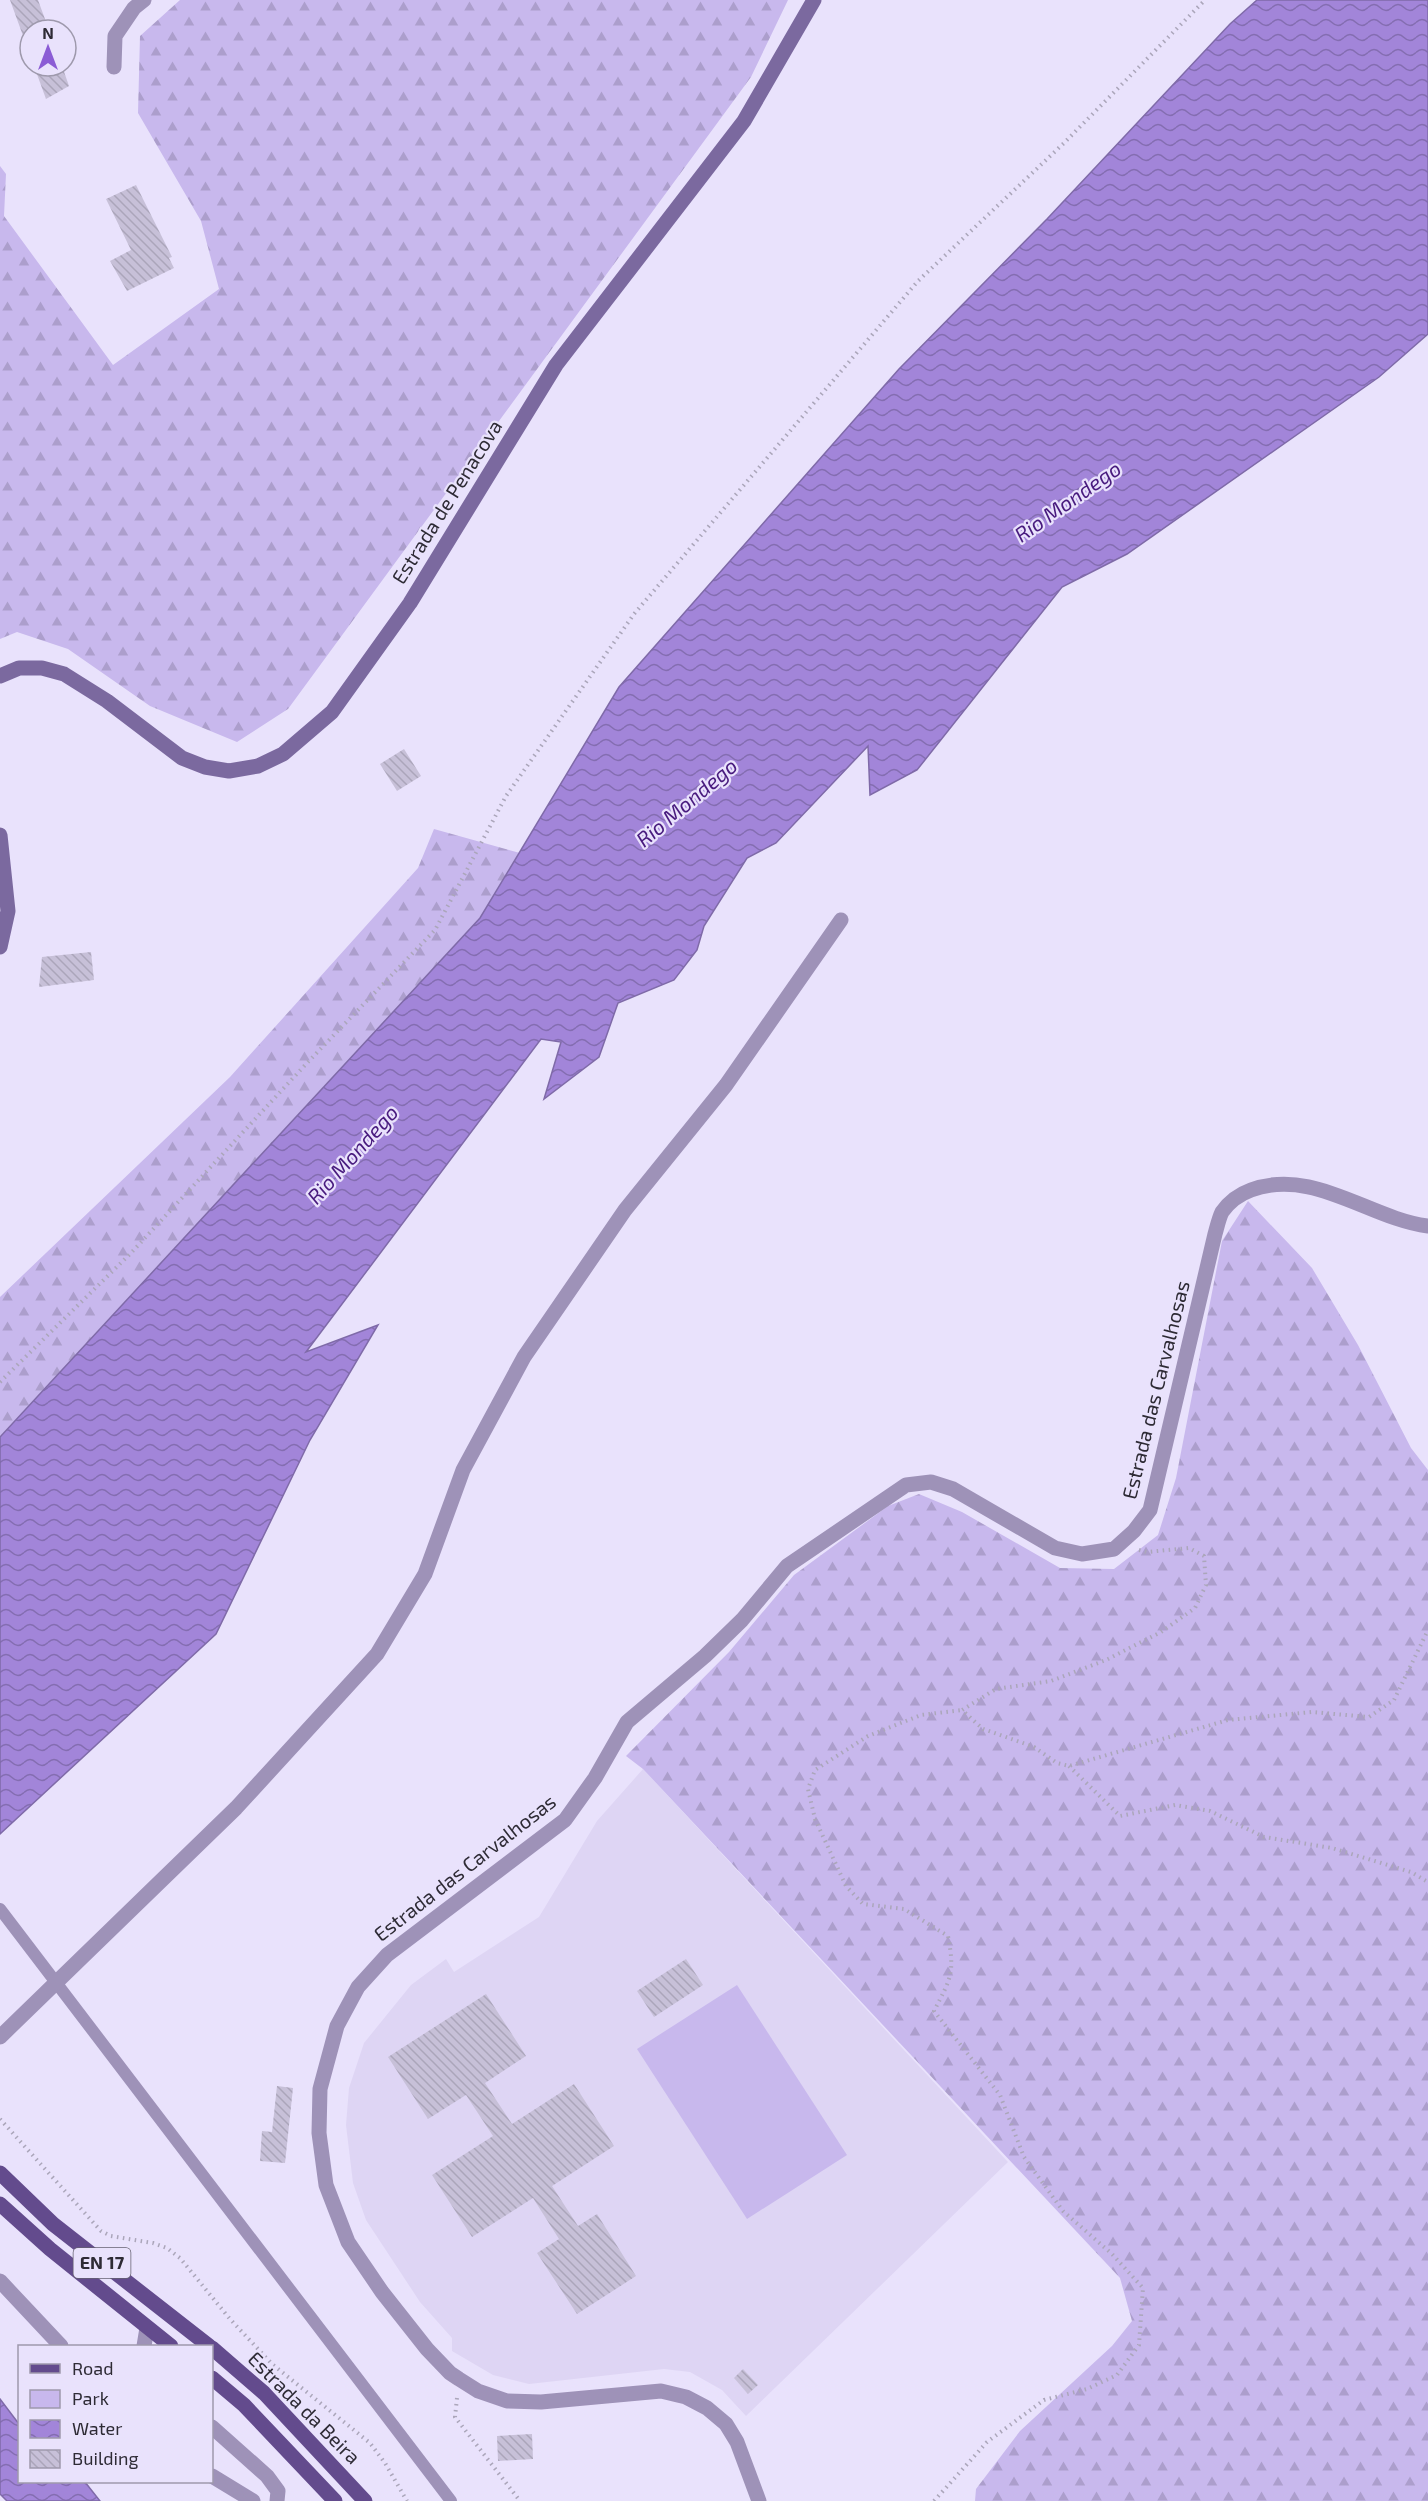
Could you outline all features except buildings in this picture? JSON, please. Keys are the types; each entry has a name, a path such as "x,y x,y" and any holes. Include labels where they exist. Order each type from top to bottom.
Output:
{"main road":[{"name":"Estrada de Penacova","path":"0,676 19,668 42,668 64,674 107,701 182,758 205,767 229,771 258,766 283,754 332,712 410,603 556,365 744,121 814,0"},
{"path":"0,835 8,911 0,947"},
{"name":"Estrada da Beira","path":"0,2173 53,2224 207,2345"},
{"name":"EN 17","path":"0,2204 50,2249 170,2345"},
{"name":"Estrada da Beira","path":"213,2350 264,2393 365,2501"},
{"name":"Estrada da Beira","path":"213,2379 244,2405 335,2501"}],"street":[{"path":"114,67 115,36 134,8 144,0"},
{"path":"0,2037 236,1808 376,1654 425,1574 463,1470 524,1357 625,1210 726,1085 841,920"},
{"name":"Estrada das Carvalhosas","path":"759,2501 737,2442 726,2424 707,2408 686,2397 661,2391 541,2402 507,2401 478,2391 459,2379 427,2349 348,2242 326,2185 319,2133 320,2089 337,2026 358,1987 387,1955 565,1820 590,1786 627,1722 705,1656 735,1627 787,1566 906,1485 931,1482 953,1489 1055,1548 1082,1554 1114,1549 1134,1531 1150,1510 1215,1234 1222,1212 1239,1195 1266,1185 1293,1184 1355,1201 1415,1224 1428,1226"},
{"path":"0,2281 60,2345"},
{"path":"144,2345 147,2328"},
{"path":"213,2428 267,2476 278,2492 277,2501"},
{"path":"213,2477 253,2501"}],"lane":[{"path":"0,1909 451,2501"},
{"path":"434,2478 444,2501"}],"path":[{"path":"0,1382 131,1253 307,1063 435,930 506,796 634,614 918,281 1064,143 1205,0"},
{"path":"934,2501 987,2442 1044,2400 1087,2388 1117,2375 1139,2345 1143,2289 1112,2254 1063,2211 1024,2157 1000,2095 934,2011 948,1983 953,1964 948,1936 904,1909 864,1904 846,1886 815,1819 808,1789 815,1770 868,1736 921,1715 962,1710 996,1689 1051,1681 1106,1660 1161,1632 1194,1608 1206,1585 1203,1556 1189,1548 1147,1552 1119,1544"},
{"path":"962,1710 983,1729 1034,1747 1057,1763 1069,1766 1228,1720 1312,1712 1369,1717 1394,1700 1428,1630"},
{"path":"1069,1766 1120,1816 1175,1805 1210,1811 1264,1837 1332,1848 1412,1872 1428,1882"},
{"path":"0,2119 101,2231 111,2236 153,2243 167,2248 180,2258 251,2343 272,2364 370,2443 408,2501"},
{"path":"459,2379 455,2417 520,2501"}],"shaded area":[{"path":"643,1769 1008,2162 746,2416 722,2390 690,2372 664,2369 529,2384 493,2375 452,2351 452,2338 420,2302 366,2220 353,2183 346,2125 349,2088 364,2043 411,1985 446,1959 454,1972 539,1917 597,1821"}],"green space":[{"path":"180,0 788,0 751,77 288,709 237,742 150,706 68,649 17,632 0,639 0,166 6,174 4,216 113,365 219,289 201,221 138,113 140,36"},
{"path":"434,829 520,853 480,918 0,1437 0,1297 230,1077 418,868"},
{"path":"1248,1201 1312,1268 1358,1345 1411,1448 1428,1470 1428,2501 975,2501 976,2489 1020,2431 1112,2346 1132,2321 1120,2278 643,1769 626,1756 729,1652 794,1575 888,1506 919,1494 962,1512 1060,1568 1114,1569 1158,1535 1176,1478 1222,1241"},
{"path":"737,1985 847,2155 747,2219 637,2049"}],"water":[{"name":"Rio Mondego","path":"1257,0 1428,0 1428,334 1379,377 1127,554 1062,587 917,770 870,795 868,746 776,843 747,858 704,926 697,950 674,980 618,1003 599,1057 544,1099 561,1042 541,1039 306,1352 378,1325 310,1440 216,1634 0,1834 0,1437 480,918 619,687 899,369 1047,219 1230,24"},
{"path":"0,2399 18,2423 18,2483 86,2483 100,2501 7,2501 0,2494"}]}
